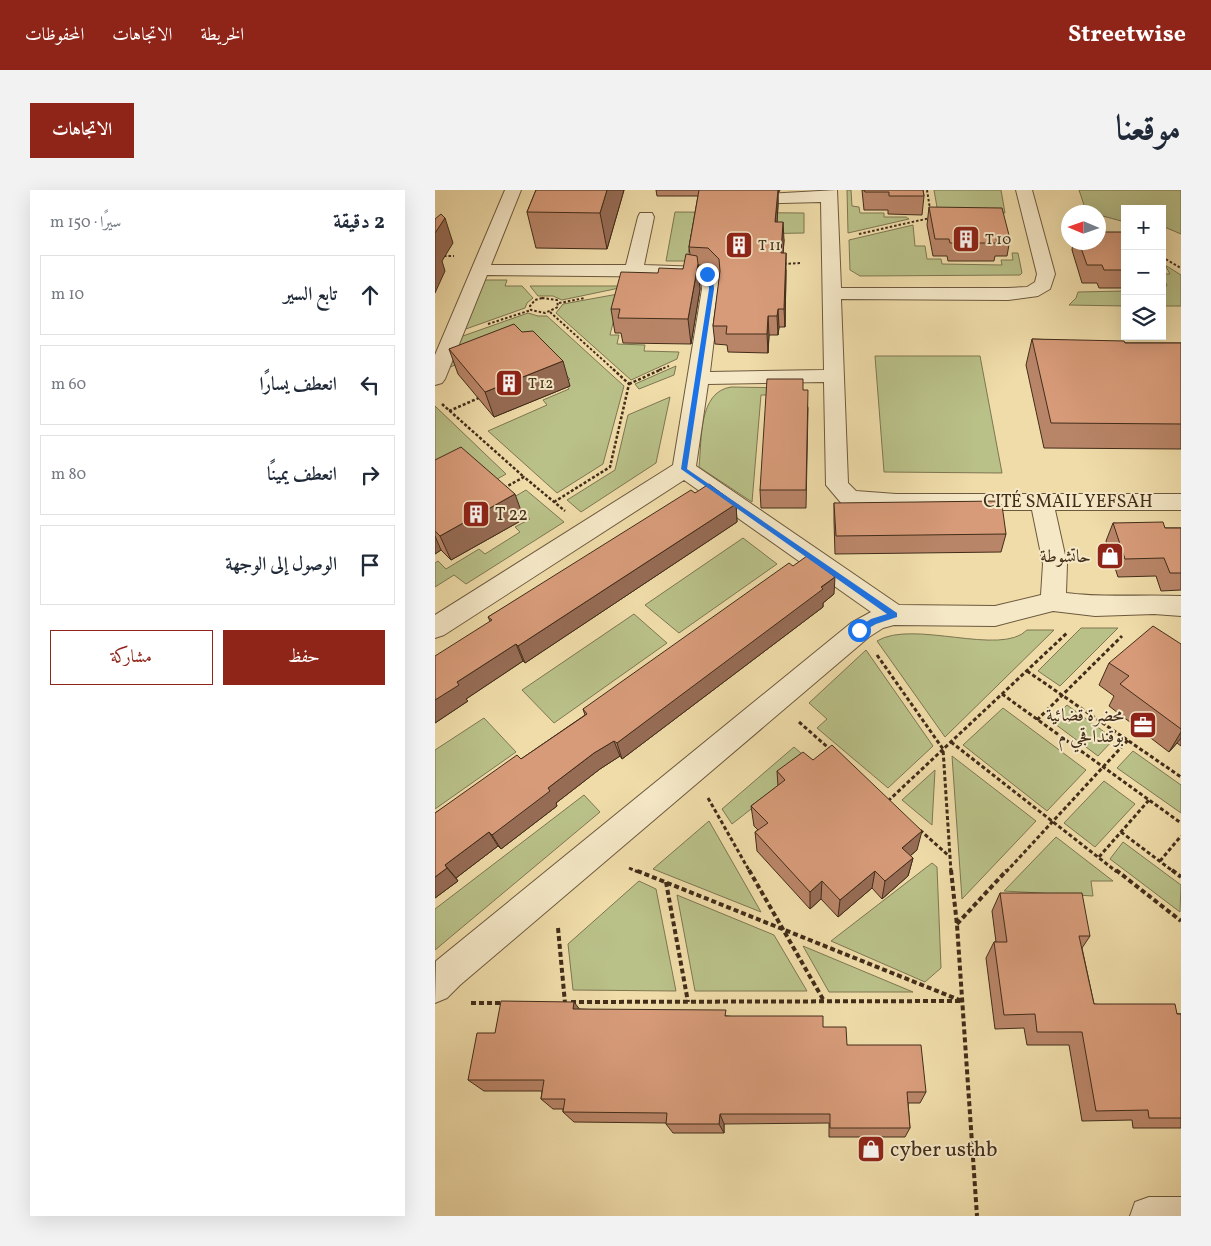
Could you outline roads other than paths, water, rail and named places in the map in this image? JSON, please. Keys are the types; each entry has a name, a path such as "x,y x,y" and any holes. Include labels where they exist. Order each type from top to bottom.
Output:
{"street":[{"path":"435,379 513,190"},
{"path":"831,293 1008,294 1031,292 1044,285 1047,274 1024,190"},
{"path":"720,199 829,194"},
{"name":"CITÉ SMAIL YEFSAH","path":"829,194 837,485 850,498 896,502 1181,502"},
{"path":"633,270 645,217"},
{"path":"435,628 684,469 711,289 710,278 703,272 695,270 479,270"},
{"path":"699,378 833,376"},
{"path":"684,469 894,615"},
{"path":"1042,501 1055,564 1053,601"},
{"path":"435,986 859,630 874,622 894,615 995,616 1053,601 1095,606 1168,605"},
{"path":"1149,1216 1181,1216"}],"place":[{"name":"T 10","path":"966,239"},
{"name":"T 11","path":"739,245"},
{"name":"T 12","path":"509,383"},
{"name":"T 22","path":"476,514"},
{"name":"حاتشوطة","path":"1110,556"},
{"name":"محضرة قضائية بوقنداقجي م","path":"1143,725"},
{"name":"cyber usthb","path":"871,1149"}]}
